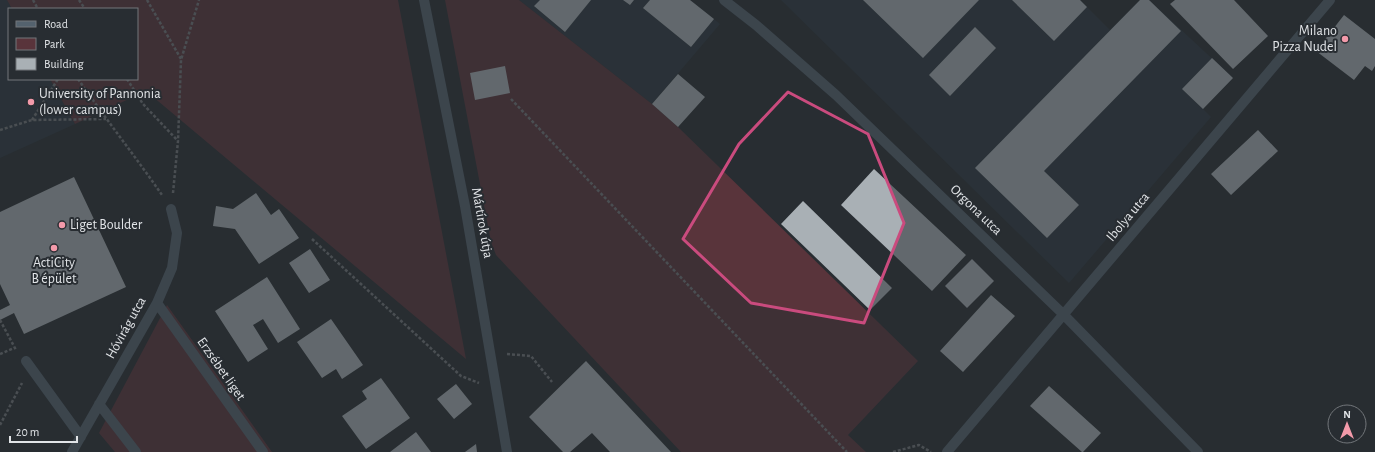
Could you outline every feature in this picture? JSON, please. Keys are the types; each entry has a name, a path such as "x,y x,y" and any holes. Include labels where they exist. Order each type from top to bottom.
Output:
{"street":[{"name":"Mártírok útja","path":"424,0 465,206 508,452"},
{"name":"Orgona utca","path":"724,0 756,25 836,95 1063,314 1198,452"},
{"name":"Ibolya utca","path":"947,452 1330,0"},
{"name":"Hóvirág utca","path":"72,452 157,303 172,268 177,233 171,209"},
{"name":"Erzsébet liget","path":"157,303 263,452"},
{"path":"26,361 80,437"},
{"path":"99,404 136,452"}],"path":[{"path":"148,0 182,60"},
{"path":"171,209 178,141 182,60 199,0"},
{"path":"32,120 57,80"},
{"path":"79,80 171,209"},
{"path":"128,80 143,104 178,141"},
{"path":"511,99 847,452"},
{"path":"0,130 32,120 106,119"},
{"path":"312,239 461,376 497,389"},
{"path":"0,320 14,348 26,361 23,379 0,425"},
{"path":"0,354 14,348"},
{"path":"490,353 531,356 552,382"},
{"path":"893,452 919,445 931,452"}],"highlighted area":[{"path":"788,92 868,134 904,223 864,323 751,303 683,239 739,144"}],"shaded area":[{"name":"University of Pannonia (lower campus)","path":"0,0 7,0 11,8 8,8 8,80 51,80 75,124 0,158"},
{"path":"519,0 690,0 720,24 652,104"},
{"path":"781,0 1080,0 1110,30 1140,0 1149,0 1233,78 1203,109 1211,117 1069,283"}],"green space":[{"path":"7,0 398,0 466,359 146,91 75,124 51,80 138,80 138,8 11,8"},
{"path":"445,0 519,0 652,104 678,127 918,361 848,435 866,452 681,452 496,255 491,242"},
{"path":"167,305 272,452 115,452 99,433"}],"building":[{"path":"540,0 591,0 565,32 534,6"},
{"path":"623,0 634,0 630,5"},
{"path":"650,0 690,0 714,19 691,47 643,8"},
{"path":"863,0 979,0 923,58"},
{"path":"1012,0 1080,0 1087,7 1054,41"},
{"path":"1140,0 1149,0 1181,31 1044,171 1079,205 1047,238 975,168"},
{"path":"1175,0 1234,0 1268,36 1233,69 1170,4"},
{"path":"1344,15 1375,39 1375,66 1372,71 1365,66 1354,80 1316,51"},
{"path":"975,27 996,48 950,96 929,75"},
{"path":"1212,58 1233,78 1203,109 1182,89"},
{"path":"505,66 510,93 475,100 470,73"},
{"path":"678,74 705,97 678,127 652,104"},
{"path":"1258,130 1278,151 1231,195 1211,174"},
{"path":"874,169 966,255 932,291 841,205"},
{"name":"ActiCity B épület","path":"74,177 126,287 24,334 14,313 0,320 0,310 10,305 0,284 0,212"},
{"path":"256,193 271,215 279,209 299,238 259,264 235,229 213,226 216,206 233,209"},
{"path":"803,201 892,288 870,310 781,224"},
{"path":"310,249 330,280 309,293 289,263"},
{"path":"972,259 994,281 967,308 945,286"},
{"path":"267,277 300,329 278,343 263,319 253,325 268,349 248,362 215,311"},
{"path":"991,295 1015,316 963,372 940,351"},
{"path":"331,319 363,365 342,379 336,369 322,378 297,342"},
{"path":"586,361 671,452 610,452 592,433 570,452 563,452 529,417"},
{"path":"381,378 410,418 366,449 342,416 367,399 362,391"},
{"path":"456,384 472,404 454,419 437,399"},
{"path":"1049,386 1101,433 1083,452 1030,406"},
{"path":"416,432 431,452 390,452"},
{"path":"476,444 477,452 465,452"}],"place":[{"name":"Milano Pizza Nudel","path":"1345,39"},
{"name":"University of Pannonia (lower campus)","path":"31,102"},
{"name":"Liget Boulder","path":"62,225"},
{"name":"ActiCity B épület","path":"54,248"}]}
